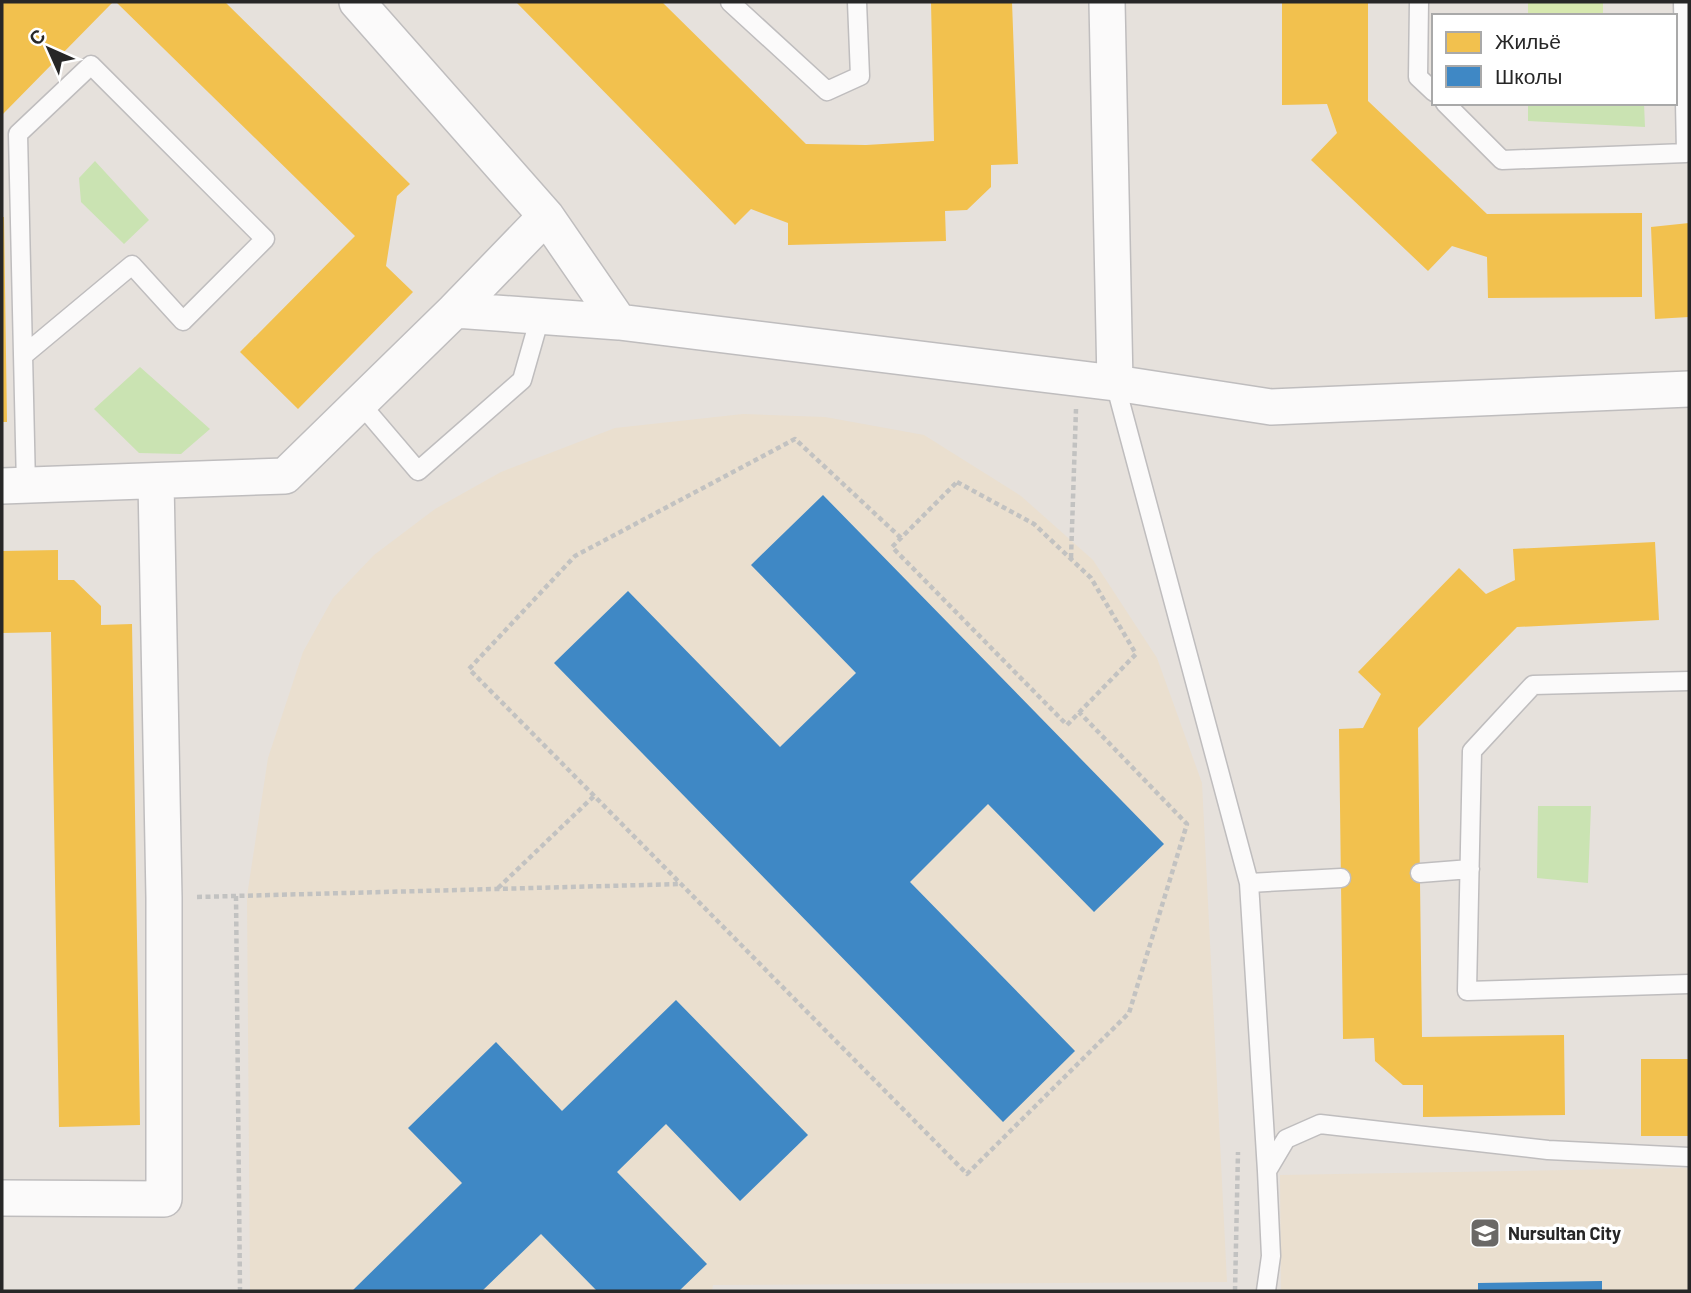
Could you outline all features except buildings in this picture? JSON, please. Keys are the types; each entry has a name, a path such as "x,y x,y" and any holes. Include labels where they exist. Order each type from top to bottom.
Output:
{"street":[{"path":"357,2 546,216 619,322"},
{"path":"1107,2 1115,383"},
{"path":"14,486 285,476 455,310 546,216"},
{"path":"455,310 619,322 1077,378 1271,407 1689,389"},
{"path":"2,1198 164,1199 164,898 156,481"}],"lane":[{"path":"730,2 827,91 860,76 857,2"},
{"path":"1419,2 1418,76 1432,90"},
{"path":"1447,105 1502,160 1688,153 1683,2"},
{"path":"14,486 24,355 18,134 91,65 265,239 183,321 132,265 24,355"},
{"path":"360,403 418,471 522,380 540,317"},
{"path":"1115,383 1249,883 1271,1256 1266,1291"},
{"path":"1689,681 1532,685 1472,751 1467,991 1689,984"},
{"path":"1420,873 1470,869"},
{"path":"1249,883 1341,878"},
{"path":"1267,1171 1286,1139 1320,1124 1548,1150 1689,1157"}],"path":[{"path":"1071,559 1077,378"},
{"path":"901,538 796,439 575,556 469,668 967,1174 1129,1013 1187,824 1079,712"},
{"path":"957,482 1034,524 1091,578 1136,654 1067,725 892,547 901,538 957,482"},
{"path":"497,889 594,796"},
{"path":"164,898 681,884"},
{"path":"236,896 240,1291"}],"shaded area":[{"path":"743,414 825,417 924,435 1021,496 1093,560 1157,658 1202,783 1227,1282 713,1285 712,1291 250,1291 247,896 268,758 303,652 333,598 374,555 435,509 501,472 615,428"},
{"name":"Nursultan City","path":"1689,1168 1689,1291 1281,1291 1280,1175"}],"green space":[{"path":"1528,2 1603,2 1603,14 1528,14"},
{"path":"1528,105 1644,105 1645,127 1528,121"},
{"path":"95,161 149,220 124,244 81,202 79,178"},
{"path":"140,367 210,429 181,454 139,453 94,409"},
{"path":"1538,806 1591,806 1588,883 1537,878"}],"place":[{"name":"Nursultan City","path":"1485,1233"}]}
